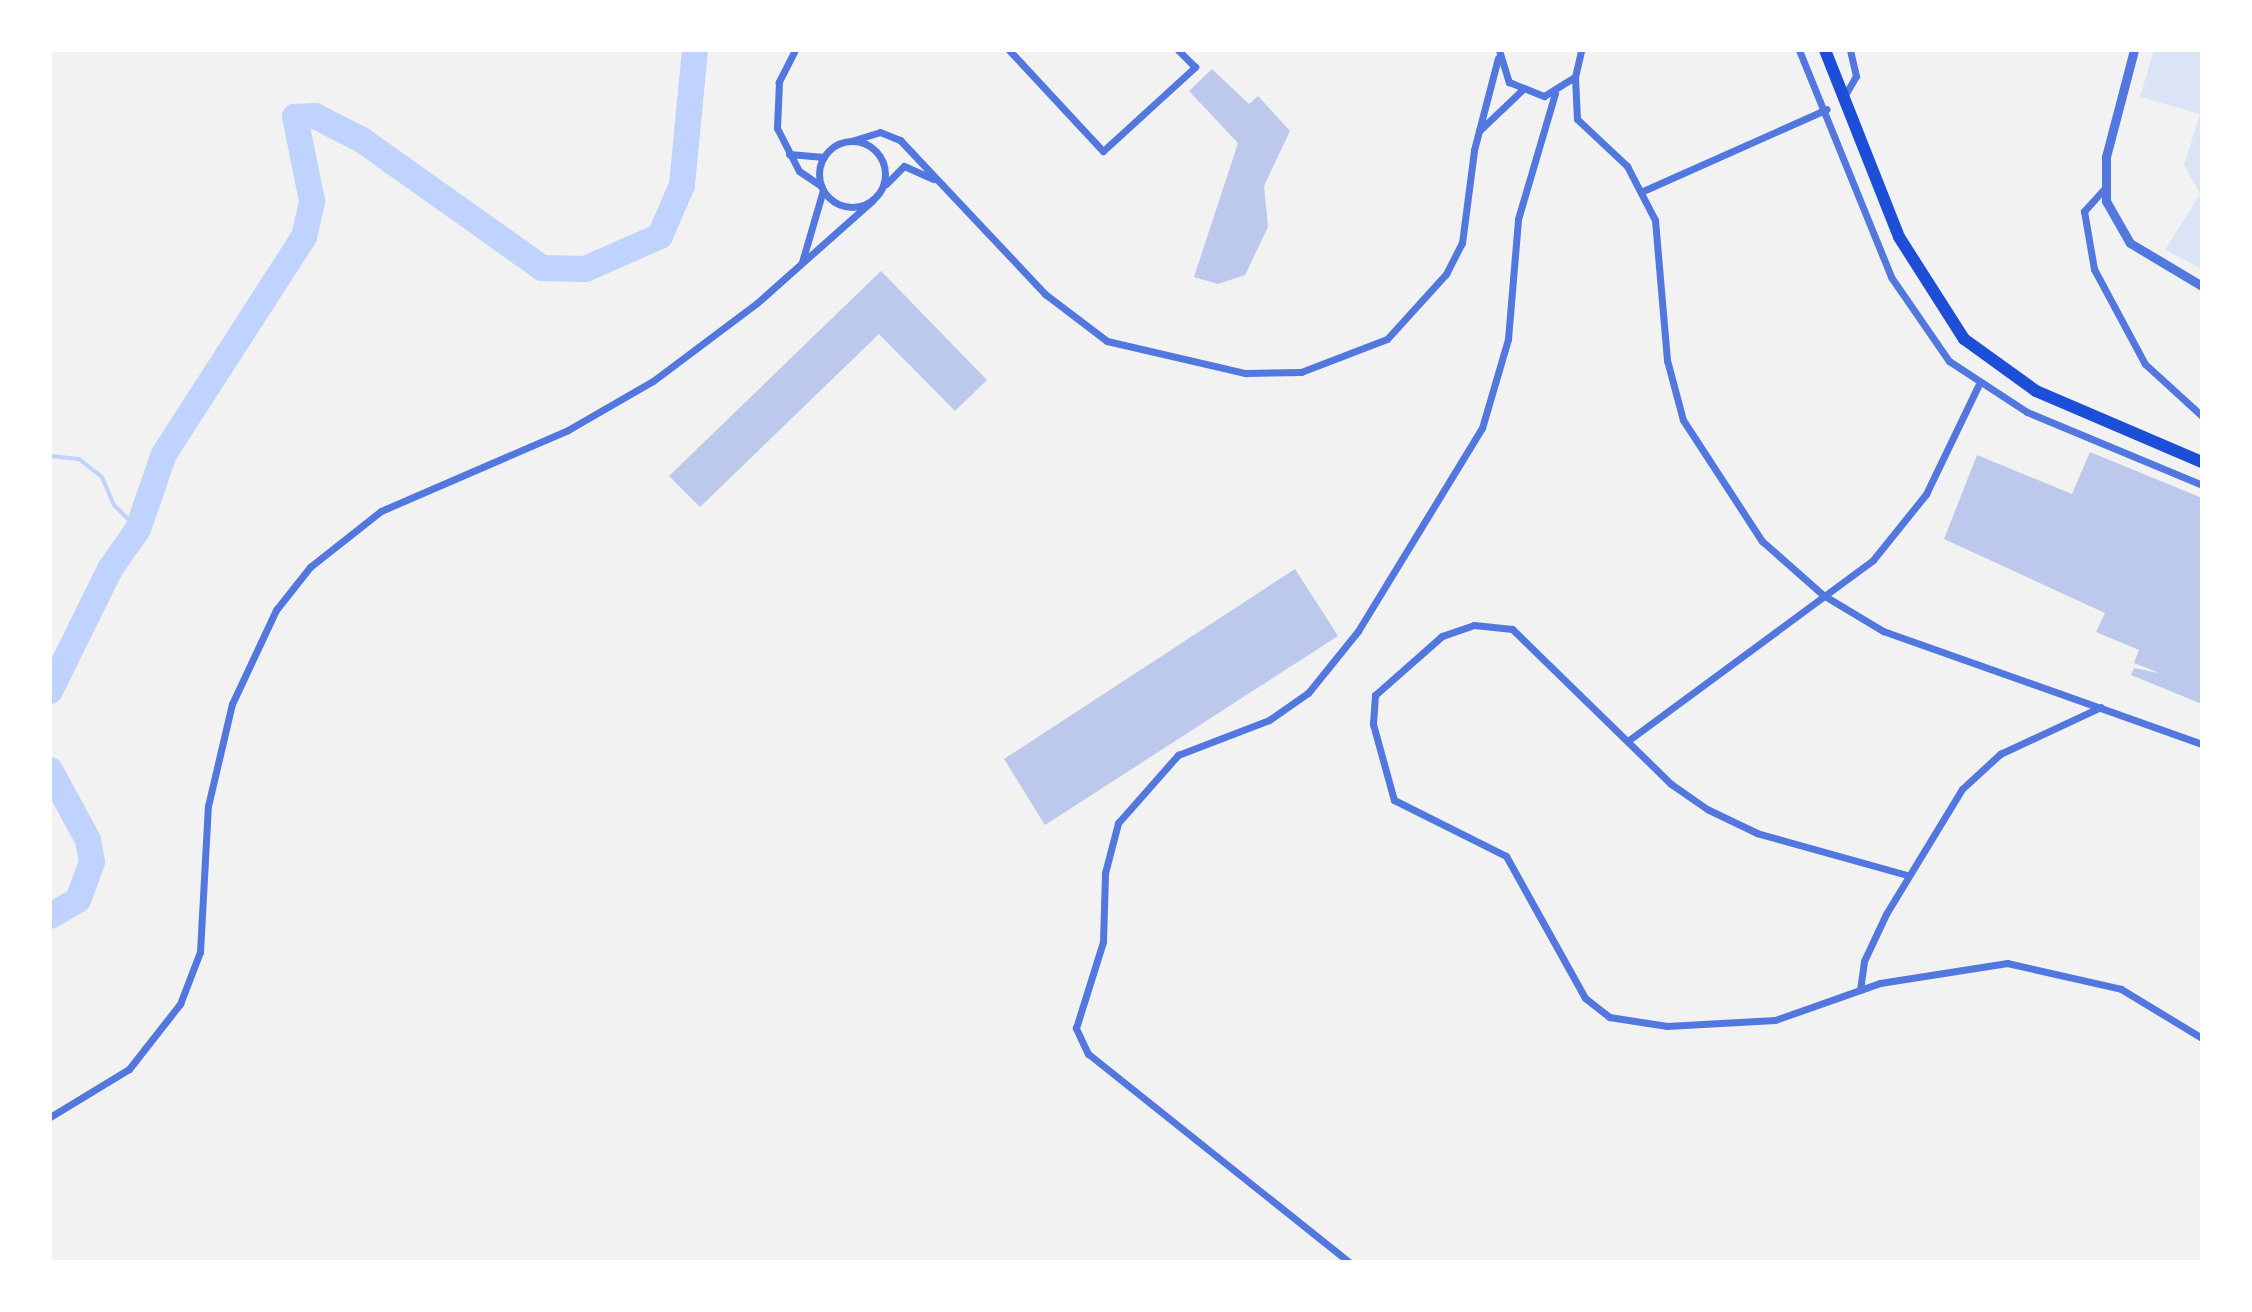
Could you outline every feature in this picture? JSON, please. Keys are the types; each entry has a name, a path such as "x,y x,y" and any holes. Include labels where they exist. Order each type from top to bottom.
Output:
{"main road":[{"path":"1825,50 1902,244 1964,339 2036,391 2202,462"}],"street":[{"path":"795,50 775,98 789,154 809,184 822,188 842,206 873,200"},
{"path":"1009,50 1103,151 1195,67 1178,50"},
{"path":"1581,50 1575,77 1577,119 1643,191 1659,236 1667,360 1683,420 1762,541 1827,599 1883,631 2202,744"},
{"path":"1799,50 1827,109 1901,298 1935,346 1978,386 2202,485"},
{"path":"1845,95 1856,76 1850,50"},
{"path":"2134,50 2104,189 2130,243 2202,286"},
{"path":"789,154 824,157 851,141 895,135 1045,294 1107,341 1245,373 1283,374 1363,353 1433,295 1462,243 1478,133 1499,54"},
{"path":"1499,54 1521,91"},
{"path":"1349,1262 1088,1054 1076,1028 1103,942 1105,873 1118,823 1178,755 1269,720 1308,693 1358,631 1482,428 1508,339 1520,210 1555,93 1575,77"},
{"path":"1478,133 1521,91 1555,93"},
{"path":"1643,191 1827,109"},
{"path":"851,141 883,161 882,189"},
{"path":"799,267 815,235 824,157"},
{"path":"50,1117 129,1069 180,1004 201,942 208,806 232,704 276,610 310,567 381,511 617,404 799,267 873,200 904,166 942,185"},
{"path":"2104,189 2090,198 2083,219 2097,277 2154,376 2202,416"},
{"path":"1629,740 1827,599 1913,515 1978,386"},
{"path":"1907,875 1738,826 1671,784 1528,640 1502,627 1474,625 1442,636 1381,686 1373,703 1394,800 1506,856 1599,1011 1667,1026 1740,1023 1804,1014 1860,990 1961,966 2028,965 2121,989 2202,1038"},
{"path":"1860,990 1864,961 1907,875 1982,767 2101,707"}],"shaded area":[{"path":"2154,50 2202,50 2202,269 2165,250 2200,194 2184,165 2200,114 2140,97"}],"building":[{"path":"1212,69 1249,104 1258,96 1290,131 1264,186 1268,227 1245,275 1218,284 1194,277 1238,143 1189,91"},
{"path":"881,271 987,380 955,411 879,334 700,507 669,476"},
{"path":"2090,452 2202,498 2202,704 2131,675 2134,668 2159,673 2134,663 2139,650 2096,632 2105,613 1944,539 1977,455 2072,494"},
{"path":"1295,569 1338,636 1045,825 1004,759"}],"waterway":[{"path":"50,691 110,569 138,529 164,454 304,237 312,201 295,117 315,116 362,140 542,268 585,269 660,236 682,185 695,50"},
{"path":"50,456 79,459 102,477 114,505 138,529"},
{"path":"50,770 88,840 92,862 78,900 50,916"}]}
